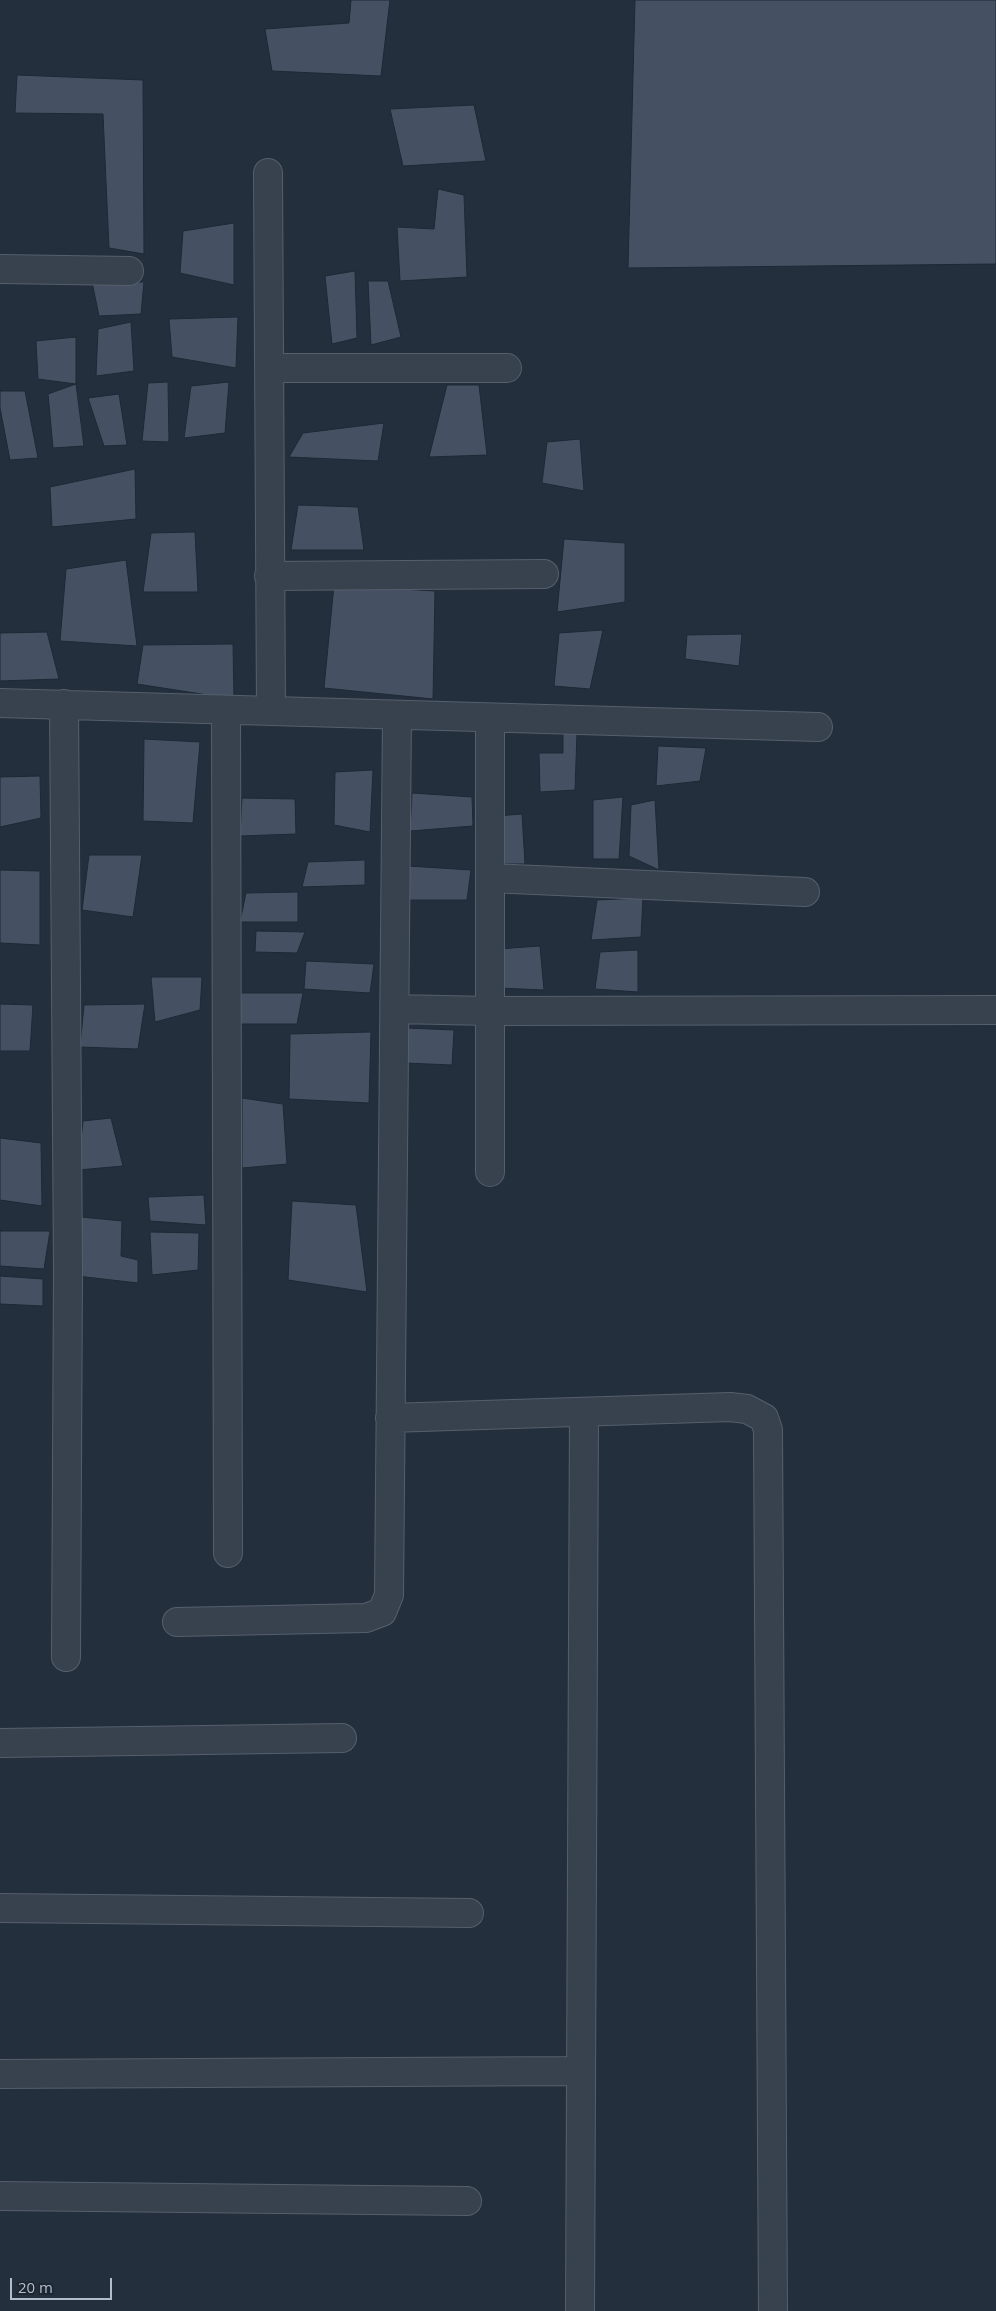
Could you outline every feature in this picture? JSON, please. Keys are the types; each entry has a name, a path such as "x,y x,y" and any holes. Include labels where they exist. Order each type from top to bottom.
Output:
{"street":[{"path":"268,173 271,711"},
{"path":"0,269 129,270"},
{"path":"269,368 507,368"},
{"path":"269,576 544,574"},
{"path":"0,702 818,727"},
{"path":"64,704 68,1271 66,1657"},
{"path":"226,710 228,1553"},
{"path":"177,1622 366,1618 382,1612 389,1595 398,715"},
{"path":"490,718 490,1172"},
{"path":"490,878 805,892"},
{"path":"394,1009 490,1011 996,1010"},
{"path":"390,1418 730,1407 747,1409 764,1418 768,1430 773,2311"},
{"path":"580,2311 584,1412"},
{"path":"0,1743 342,1738"},
{"path":"0,1908 469,1913"},
{"path":"0,2074 580,2071"},
{"path":"0,2196 467,2201"}],"building":[{"path":"351,0 390,0 381,76 272,71 265,29 349,23"},
{"path":"635,0 996,0 996,264 628,268"},
{"path":"17,75 143,80 144,254 109,248 103,114 15,113"},
{"path":"474,105 486,161 403,166 390,109"},
{"path":"438,189 464,195 467,277 400,281 397,227 434,229"},
{"path":"234,223 234,285 180,273 183,231"},
{"path":"355,271 357,338 332,344 325,276"},
{"path":"368,281 388,281 401,337 371,345"},
{"path":"92,282 144,282 141,314 99,316"},
{"path":"238,317 236,368 172,357 169,319"},
{"path":"131,322 134,371 96,376 98,329"},
{"path":"76,337 76,384 38,379 36,341"},
{"path":"168,382 169,442 142,441 148,383"},
{"path":"229,382 225,433 184,438 191,386"},
{"path":"76,384 84,446 53,448 48,394"},
{"path":"447,385 479,385 487,455 429,457"},
{"path":"0,391 25,391 38,458 10,460 0,408"},
{"path":"119,394 127,445 104,446 88,398"},
{"path":"384,423 378,461 289,457 303,433"},
{"path":"580,439 584,491 542,483 547,442"},
{"path":"135,469 136,519 52,527 50,487"},
{"path":"298,505 358,507 364,550 291,550"},
{"path":"195,532 198,592 143,592 151,533"},
{"path":"564,539 625,543 625,602 557,612"},
{"path":"126,560 137,646 60,641 66,569"},
{"path":"334,585 435,591 433,699 324,688"},
{"path":"603,630 590,689 554,686 559,633"},
{"path":"47,632 59,679 0,681 0,633"},
{"path":"742,634 739,666 685,659 687,635"},
{"path":"233,644 234,699 137,684 143,645"},
{"path":"563,733 577,733 575,790 540,792 539,753 563,753"},
{"path":"144,739 200,742 193,823 143,821"},
{"path":"658,746 706,748 700,781 656,786"},
{"path":"373,770 370,832 334,825 335,772"},
{"path":"40,776 41,818 0,827 0,777"},
{"path":"412,793 472,797 473,826 410,831"},
{"path":"623,797 619,859 593,859 593,800"},
{"path":"242,798 295,799 296,834 240,836"},
{"path":"655,800 659,870 629,856 631,805"},
{"path":"522,814 525,864 495,864 496,816"},
{"path":"89,855 142,855 133,917 82,910"},
{"path":"365,860 365,885 302,887 308,862"},
{"path":"408,866 471,870 467,900 407,900"},
{"path":"0,870 40,871 40,945 0,943"},
{"path":"298,892 298,922 240,922 246,893"},
{"path":"643,898 641,937 591,940 597,900"},
{"path":"256,931 305,932 297,953 255,952"},
{"path":"540,946 544,990 499,988 498,949"},
{"path":"638,950 638,992 595,989 600,952"},
{"path":"306,961 374,964 370,993 304,989"},
{"path":"151,977 202,977 200,1010 155,1022"},
{"path":"241,993 303,993 297,1024 237,1024"},
{"path":"0,1004 33,1005 30,1051 0,1051"},
{"path":"145,1004 138,1049 80,1047 84,1005"},
{"path":"406,1028 454,1030 452,1065 406,1063"},
{"path":"371,1032 369,1103 289,1099 290,1034"},
{"path":"242,1098 283,1104 287,1164 242,1168"},
{"path":"111,1118 123,1166 78,1170 83,1121"},
{"path":"0,1138 41,1143 42,1206 0,1200"},
{"path":"204,1195 206,1225 150,1221 148,1197"},
{"path":"292,1201 356,1205 367,1292 288,1280"},
{"path":"81,1217 122,1221 121,1256 138,1260 138,1283 77,1276"},
{"path":"0,1231 50,1231 44,1269 0,1266"},
{"path":"150,1232 199,1233 198,1270 152,1275"},
{"path":"0,1276 43,1279 43,1306 0,1304"}]}
